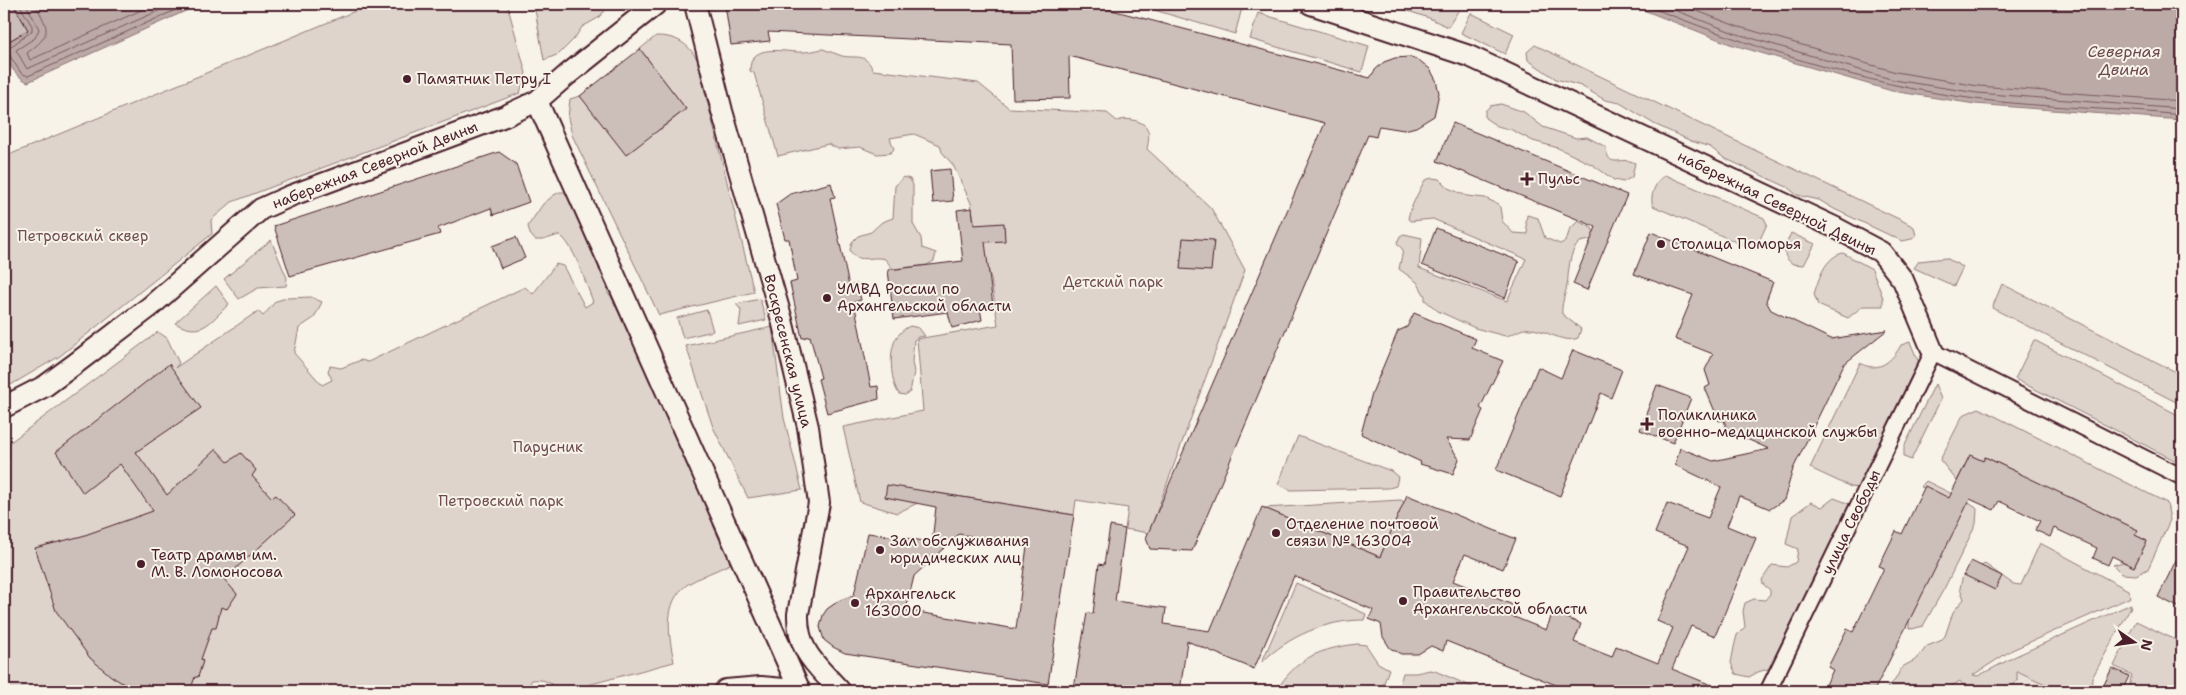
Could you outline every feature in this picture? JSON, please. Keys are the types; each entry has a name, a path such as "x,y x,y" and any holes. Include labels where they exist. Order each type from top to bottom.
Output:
{"main road":[{"path":"726,691 762,688 795,691"}],"street":[{"name":"набережная Северной Двины","path":"4,407 44,386 144,311 261,209 290,196 504,116 537,101 656,4"},
{"name":"Воскресенская улица","path":"695,4 722,112 782,320 808,427 819,503 798,614 798,632 806,652 840,691"},
{"name":"набережная Северной Двины","path":"1311,4 1469,56 1834,227 1881,252 1902,280 1933,352"},
{"path":"537,101 800,691"},
{"path":"1933,352 2182,476"},
{"name":"улица Свободы","path":"1768,691 1933,352"}],"shaded area":[{"path":"2016,671 2060,691 2009,691 2017,680"}],"green space":[{"name":"Петровский сквер","path":"372,4 507,4 526,73 520,93 232,202 211,220 212,234 60,356 4,389 4,157"},
{"path":"534,4 622,4 608,7 598,18 582,27 574,39 559,54 544,60"},
{"path":"1134,4 1227,4 1242,8 1235,34"},
{"path":"1387,4 1450,4 1460,8 1448,27 1429,18"},
{"path":"1258,13 1369,46 1362,72 1250,39"},
{"path":"1471,13 1514,34 1505,54 1461,33"},
{"path":"656,36 669,37 680,41 689,48 697,59 754,292 659,315 572,135 568,118 570,99 580,96 652,132 661,129 686,109 640,49"},
{"path":"1535,45 1903,221 1914,227 1916,236 1902,241 1819,200 1797,195 1787,187 1724,158 1710,147 1691,141 1654,124 1620,103 1605,100 1581,86 1556,79 1528,60 1527,52"},
{"name":"Детский парк","path":"823,49 842,56 864,58 873,70 978,83 1009,108 1107,113 1117,121 1127,119 1139,122 1148,130 1147,149 1211,208 1245,270 1149,533 1125,529 1128,508 1076,500 1074,515 938,493 897,513 860,502 843,427 923,411 917,339 998,325 991,279 975,226 971,203 953,165 942,152 940,145 914,134 890,138 894,149 890,153 877,154 860,147 838,149 828,144 778,156 754,73 750,71 751,62 755,56 762,52 803,52"},
{"path":"1501,104 1524,112 1543,127 1576,138 1587,137 1606,147 1607,154 1612,160 1625,160 1635,163 1632,177 1623,182 1614,180 1593,165 1558,148 1533,141 1512,130 1497,126 1485,118 1485,111 1490,106"},
{"path":"1665,175 1764,218 1767,224 1756,248 1752,249 1653,206 1654,189"},
{"path":"903,177 910,179 913,185 913,224 921,238 922,248 936,253 934,261 927,265 893,269 885,259 856,257 850,250 852,242 858,236 871,232 882,222 893,218 895,186"},
{"path":"1439,179 1448,188 1467,196 1485,198 1498,204 1502,221 1513,233 1528,234 1527,215 1538,218 1545,238 1560,244 1566,241 1570,229 1578,221 1592,228 1595,236 1590,240 1580,242 1573,251 1562,307 1562,314 1581,329 1578,338 1561,338 1537,330 1527,329 1505,336 1475,328 1438,311 1425,300 1425,296 1417,282 1399,269 1403,250 1397,243 1400,236 1404,234 1422,238 1419,268 1507,301 1526,259 1433,219 1411,221 1408,219 1412,205 1425,180"},
{"name":"Петровский парк","path":"560,192 568,192 597,256 599,270 607,281 608,294 610,294 629,335 634,335 670,428 682,433 716,522 713,525 724,550 732,559 729,561 730,564 688,584 674,600 669,620 669,631 674,662 565,691 557,691 543,680 532,680 525,691 4,691 4,463 9,459 9,443 158,332 167,338 179,363 175,368 258,311 263,316 276,301 287,298 311,297 322,302 314,318 299,328 294,353 322,385 332,380 328,371 330,366 341,368 361,360 368,362 525,287 533,294 556,264 563,266 585,307 593,302 569,246 559,235 543,240 535,240 530,234 528,226 543,204"},
{"path":"1791,233 1815,244 1804,265 1793,264 1786,257 1785,250"},
{"path":"271,240 287,278 286,286 258,288 239,299 224,279"},
{"path":"1843,253 1872,269 1883,298 1883,306 1863,306 1848,318 1818,305 1814,294 1821,275 1832,259"},
{"path":"1946,258 1963,267 1954,286 1914,268 1919,261"},
{"path":"2002,284 2182,375 2182,405 1992,308"},
{"path":"216,286 229,304 211,322 205,326 192,329 175,323"},
{"path":"760,299 766,320 739,326 741,310 736,304"},
{"path":"707,310 713,331 683,338 677,318"},
{"path":"910,326 919,328 925,336 914,340 912,362 914,372 910,392 905,395 899,394 894,383 892,348 896,338"},
{"path":"772,327 784,418 802,490 748,498 713,427 686,346"},
{"path":"2034,340 2182,417 2182,464 2015,379"},
{"path":"1910,342 1919,363 1918,369 1861,487 1851,487 1810,468 1860,363 1873,367 1885,364 1894,356 1901,345"},
{"path":"1935,384 1941,399 1911,460 1904,457 1904,447"},
{"path":"1979,408 2167,503 2170,520 2148,569 2136,575 2122,574 2113,565 2123,562 2134,567 2147,541 2135,535 2137,530 2099,511 2097,515 2080,502 2068,496 2065,500 2020,479 2021,474 1985,457 1983,461 1970,455 1957,481 1940,460 1963,415"},
{"path":"1298,436 1391,471 1398,477 1396,486 1389,488 1291,490 1278,484"},
{"path":"1926,481 1972,504 1977,509 1976,524 1945,587 1923,626 1912,629 1909,628 1909,620 1933,491 1921,487"},
{"path":"1834,498 1850,504 1849,509 1771,668 1749,677 1736,674 1731,663 1737,635 1745,627 1743,611 1745,603 1754,599 1765,600 1770,594 1770,590 1763,584 1762,580 1772,565 1787,567 1796,562 1798,549 1786,544 1792,516 1811,502 1822,507"},
{"path":"1401,500 1404,502 1403,506 1380,557 1264,508"},
{"path":"2040,543 2128,590 2131,597 2012,650 1973,675 1978,676 2016,656 2131,604 2092,678 2091,691 2060,691 2017,671 2017,680 2009,691 1956,691 1964,686 1960,681 1943,691 1884,691 1895,680 1902,667 1917,659 1927,646 1940,641 1945,636 1953,612 1964,599 1960,588 1963,575 1985,564 2013,584 2021,585"},
{"path":"1296,583 1366,614 1364,620 1336,623 1309,631 1284,644 1262,662"},
{"path":"2136,621 2182,643 2182,691 2130,691 2132,675 2114,666"},
{"path":"1357,644 1366,645 1378,663 1389,669 1381,691 1276,691 1292,670 1310,657 1320,652"},
{"path":"1430,670 1482,691 1398,691 1403,673"}],"water":[{"path":"13,4 201,4 28,82 14,71 4,50 4,44 28,30"},
{"name":"Северная Двина","path":"1628,4 2182,4 2182,120 1975,104 1892,91 1730,44"}],"building":[{"path":"4,4 13,4 28,30 4,44"},
{"path":"725,4 1104,4 1104,8 1370,78 1375,70 1384,62 1395,58 1409,57 1420,61 1430,69 1436,80 1439,93 1434,116 1416,127 1404,130 1379,126 1376,137 1368,135 1192,551 1150,549 1146,538 1325,123 1069,56 1070,98 1013,99 1011,44 768,32 770,41 731,45"},
{"path":"640,49 686,109 626,155 580,96"},
{"path":"1453,123 1627,195 1587,290 1573,284 1596,227 1437,161"},
{"path":"499,152 516,164 529,202 493,215 491,208 438,228 440,234 290,276 274,226"},
{"path":"950,169 953,201 933,203 930,171"},
{"name":"УМВД России по Архангельской области","path":"831,183 835,197 830,198 849,286 857,284 861,300 854,302 871,387 878,386 879,399 827,413 818,379 821,378 810,336 802,338 790,283 797,281 789,239 785,239 776,204 790,194"},
{"path":"972,208 974,225 1004,223 1005,241 985,242 993,306 980,308 982,320 952,328 948,312 894,319 888,270 963,261 957,210"},
{"path":"1436,228 1519,261 1505,298 1422,265"},
{"path":"1651,232 1773,282 1766,301 1771,310 1831,339 1887,330 1844,364 1793,469 1784,500 1770,509 1739,496 1727,526 1756,538 1715,636 1691,626 1672,669 1726,691 1571,691 1446,641 1443,651 1431,646 1418,654 1401,654 1390,648 1383,637 1381,624 1369,619 1373,610 1294,576 1254,669 1187,641 1180,691 1099,691 1074,688 1087,613 1093,614 1099,564 1104,565 1110,526 1125,529 1115,601 1166,608 1164,624 1210,631 1262,507 1380,557 1407,495 1516,539 1503,569 1465,554 1453,581 1513,605 1509,615 1546,630 1553,612 1581,624 1574,642 1612,657 1616,646 1658,663 1673,628 1657,621 1689,546 1655,533 1667,503 1708,518 1721,487 1675,465 1680,448 1713,461 1769,449 1727,430 1724,420 1719,421 1705,388 1710,385 1705,370 1713,354 1675,339 1693,295 1634,274"},
{"path":"516,237 525,258 501,268 492,246"},
{"path":"1183,238 1214,240 1211,271 1180,269"},
{"path":"1414,313 1476,339 1472,348 1503,361 1480,408 1483,410 1470,440 1446,439 1459,459 1453,474 1420,464 1421,462 1361,434 1372,393 1398,331 1407,327"},
{"path":"1573,350 1622,370 1611,398 1601,393 1560,496 1496,470 1538,367 1561,378"},
{"name":"Театр драмы им. М. В. Ломоносова","path":"169,364 201,408 136,452 167,495 216,449 228,462 241,453 256,470 252,476 272,498 276,495 295,515 224,579 237,594 227,609 221,607 216,628 212,628 201,659 203,661 198,677 195,677 190,691 135,691 111,676 90,658 56,611 35,548 82,536 153,511 120,464 83,493 56,452"},
{"path":"1657,385 1691,398 1673,443 1640,430"},
{"path":"1970,455 1983,461 1985,457 2138,530 2135,535 2147,541 2134,567 2112,556 2108,565 2093,558 2097,548 2054,528 2050,537 2035,530 2040,521 1999,501 1994,510 1970,499 1874,691 1823,691 1833,670 1828,667 1847,629 1853,632 1884,568 1879,566 1896,531 1902,534 1925,486 1949,498"},
{"path":"887,485 1074,515 1048,684 845,653 824,640 820,627 823,615 827,609 840,600 854,595 868,533 932,542 936,507 885,497","holes":["959,534 1027,546 1016,629 906,610 914,576"]},
{"path":"2182,548 2182,609 2158,597"},
{"path":"1971,561 2002,576 1995,590 1964,575"},
{"path":"2112,668 2129,676 2122,691 2101,691"}],"place":[{"name":"Памятник Петру I","path":"407,79"},
{"name":"Пульс","path":"1527,179"},
{"name":"Столица Поморья","path":"1661,244"},
{"name":"УМВД России по Архангельской области","path":"827,298"},
{"name":"Поликлиника военно-медицинской службы","path":"1647,424"},
{"name":"Отделение почтовой связи № 163004","path":"1276,533"},
{"name":"Зал обслуживания юридических лиц","path":"880,550"},
{"name":"Театр драмы им. М. В. Ломоносова","path":"141,564"},
{"name":"Правительство Архангельской области","path":"1403,601"},
{"name":"Архангельск 163000","path":"855,603"}],"park label":[{"name":"Парусник","path":"548,447"}]}
